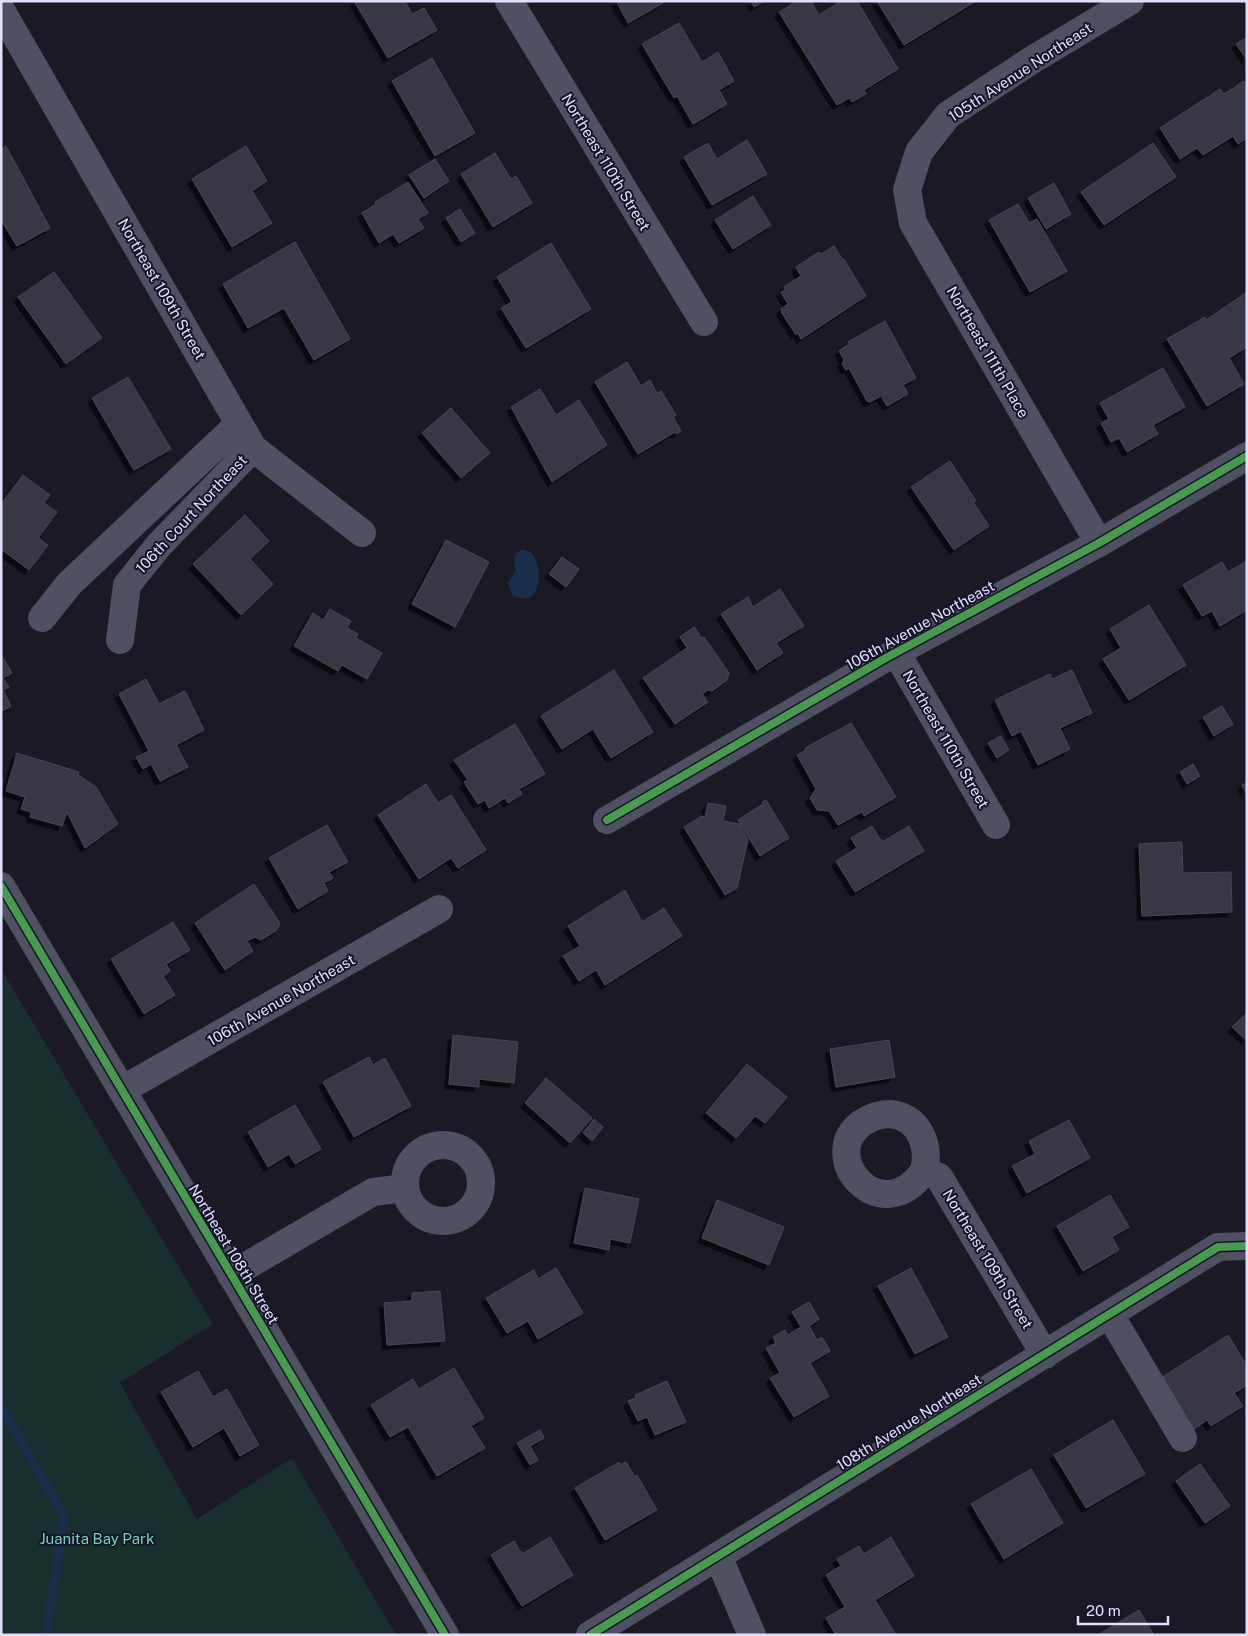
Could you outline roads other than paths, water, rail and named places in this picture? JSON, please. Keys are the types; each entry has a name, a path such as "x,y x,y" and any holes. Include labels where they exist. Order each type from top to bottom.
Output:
{"street":[{"name":"Northeast 110th Street","path":"509,1 704,322"},
{"name":"105th Avenue Northeast","path":"919,152 948,115 1032,60 1130,1"},
{"name":"Northeast 109th Street","path":"1,10 253,448 362,533"},
{"name":"Northeast 111th Place","path":"919,152 907,190 913,223 1099,543"},
{"path":"42,618 69,584 240,424"},
{"name":"106th Court Northeast","path":"120,640 127,585 159,545 253,448"},
{"name":"106th Avenue Northeast","path":"607,820 896,652 1099,543 1247,456"},
{"name":"Northeast 110th Street","path":"896,652 996,825"},
{"name":"Northeast 108th Street","path":"1,886 444,1635"},
{"name":"106th Avenue Northeast","path":"122,1090 439,909"},
{"name":"Northeast 109th Street","path":"924,1171 939,1177 1045,1355"},
{"path":"231,1275 373,1192 405,1188"},
{"name":"108th Avenue Northeast","path":"590,1635 1218,1247 1247,1246"},
{"path":"1110,1315 1183,1438"},
{"path":"718,1556 752,1635"}],"water":[{"path":"523,549 532,553 539,571 537,589 529,599 513,597 508,583 516,570 515,555"}],"waterway":[{"path":"1,1406 64,1516 46,1635"}],"park label":[{"name":"Juanita Bay Park","path":"97,1538"}]}
